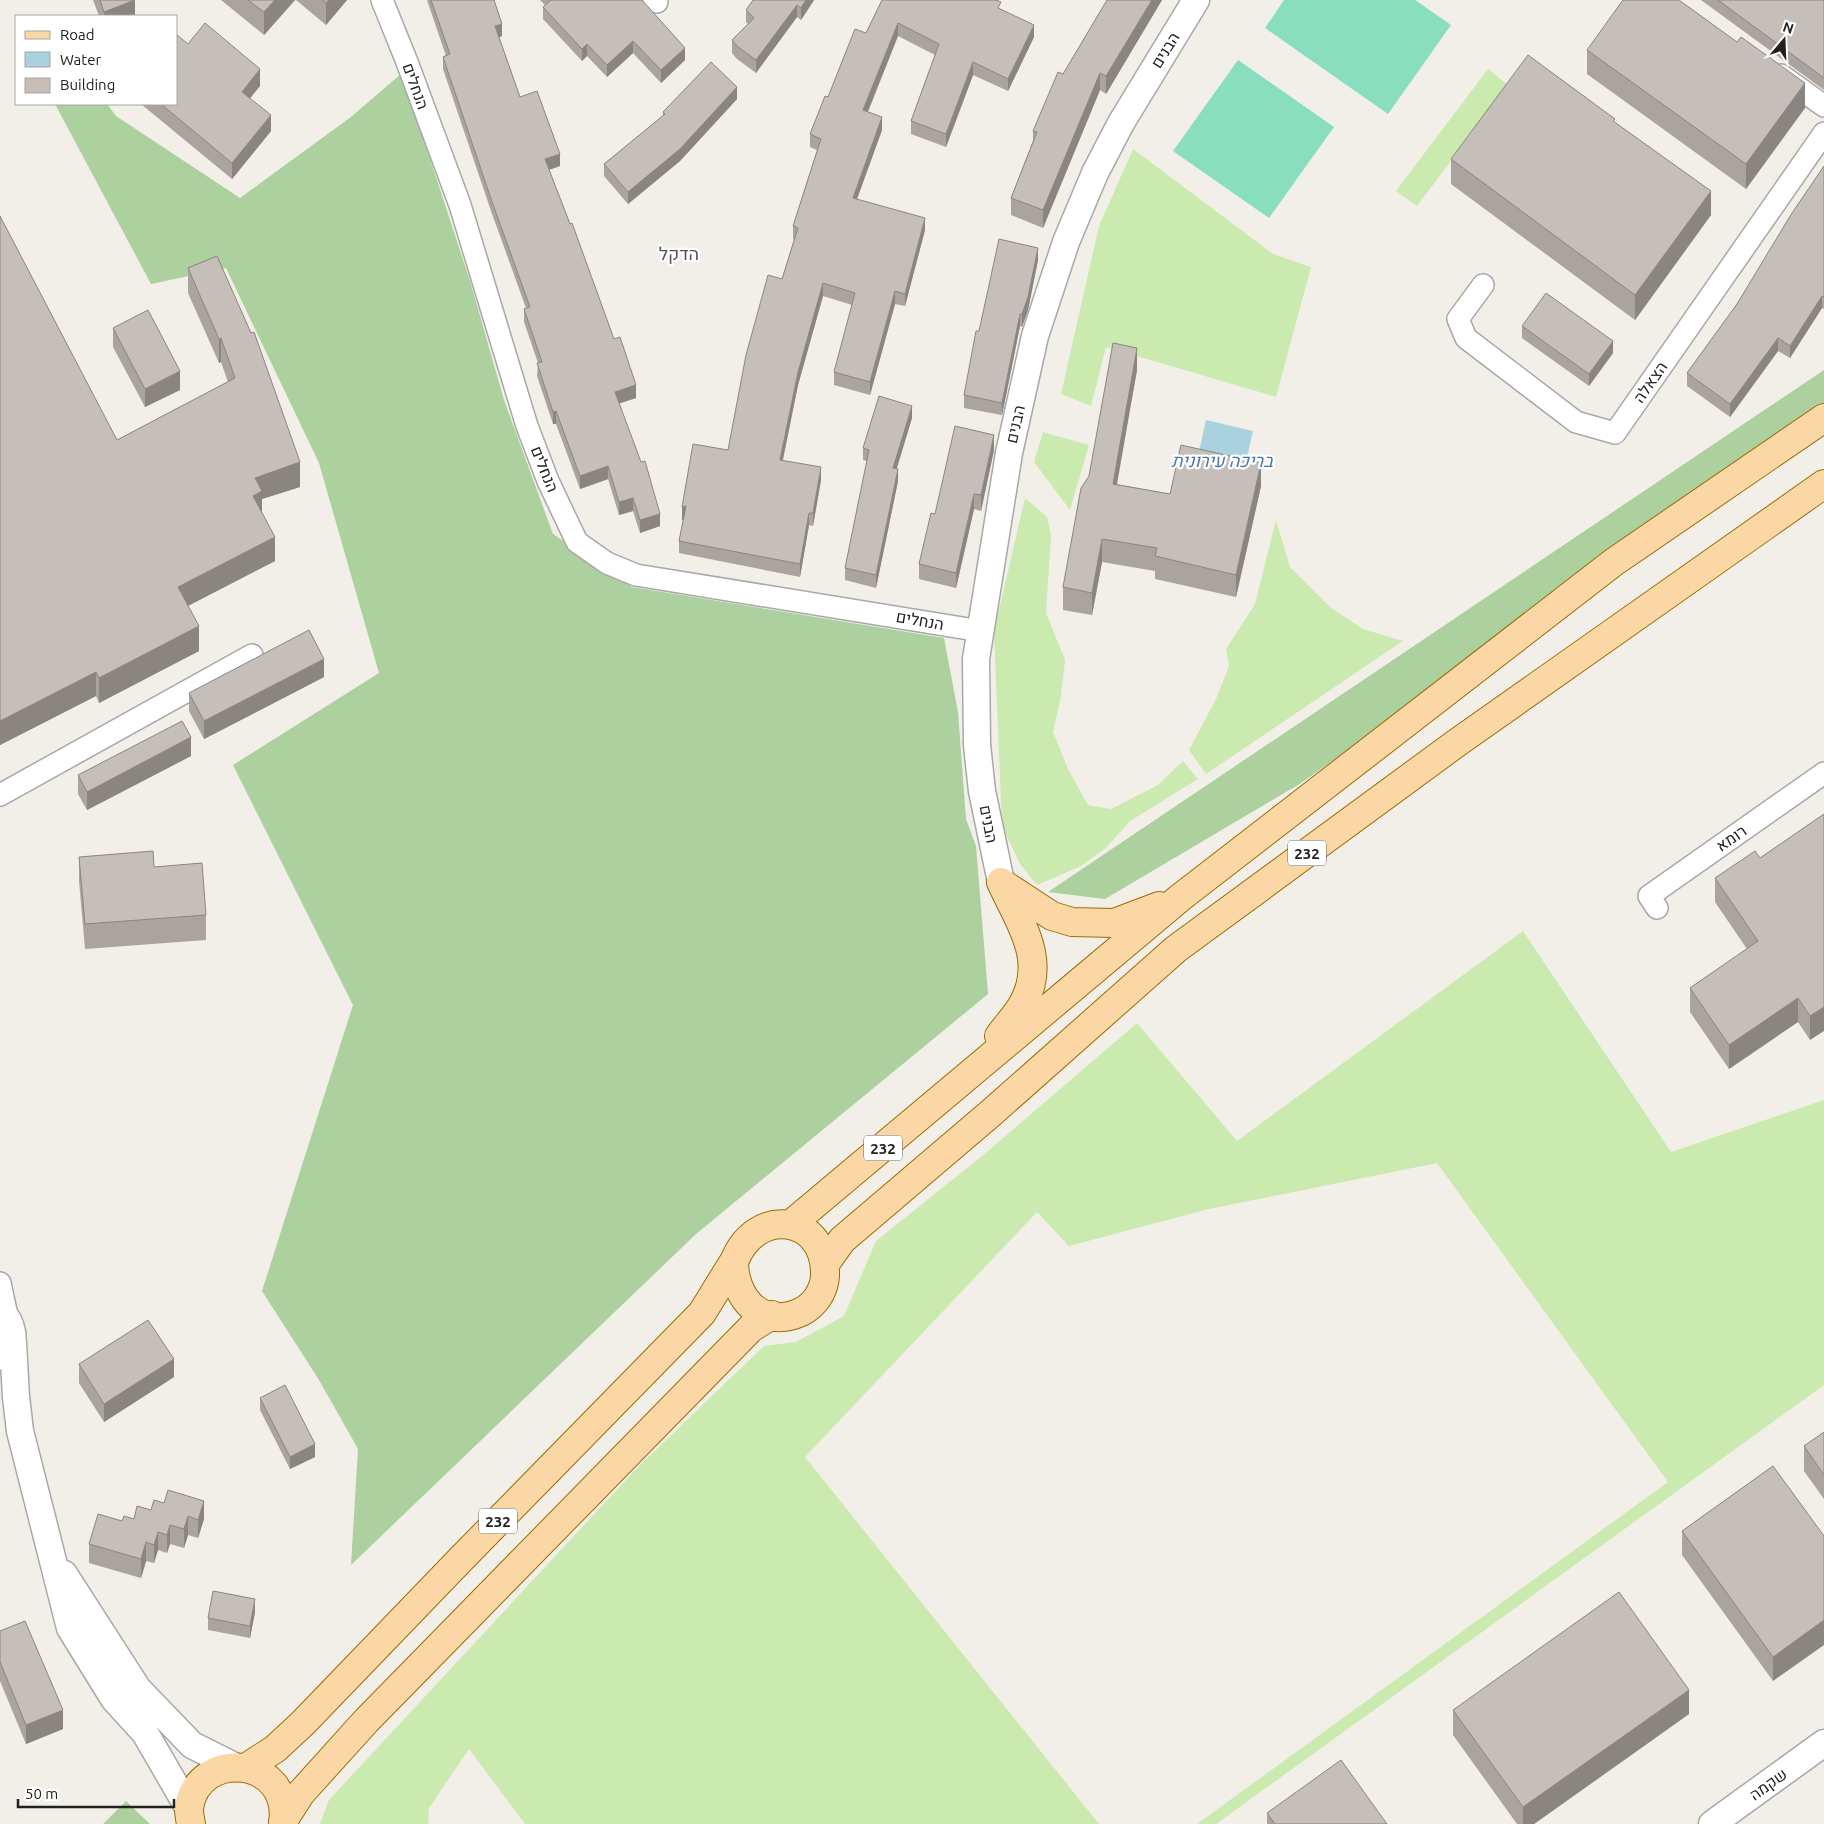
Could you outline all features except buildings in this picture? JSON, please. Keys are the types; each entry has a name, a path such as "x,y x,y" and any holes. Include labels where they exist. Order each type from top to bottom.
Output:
{"main road":[{"name":"232","path":"790,1225 1181,897 1614,562 1824,418"},
{"name":"232","path":"825,1264 842,1240 991,1113 1176,949 1458,742 1824,484"},
{"path":"1001,882 1018,896 1052,916 1072,922 1114,923 1181,897"},
{"path":"975,1069 1024,1002 1033,981 1034,959 1028,936 1001,882"},
{"path":"773,1225 790,1225 804,1231 816,1241 824,1254 825,1264 825,1284 814,1302 806,1309 792,1316 772,1316 762,1313 749,1304 739,1292 734,1278 734,1261 744,1242 760,1229 773,1225"},
{"name":"232","path":"190,1816 198,1789 208,1777 221,1770 241,1767 275,1749 304,1724 462,1558 702,1313 734,1261"},
{"name":"232","path":"283,1822 301,1793 366,1721 751,1328 772,1316"},
{"name":"232","path":"241,1767 270,1780 279,1792 283,1806 283,1822"}],"street":[{"name":"הנחלים","path":"382,0 460,205 527,426 548,481 577,542 607,563 636,575 812,602 981,631"},
{"name":"הבנים","path":"1001,882 982,790 977,745 976,659 1009,453 1036,336 1066,242 1095,173 1121,123 1196,0"},
{"path":"1762,61 1824,106"},
{"name":"הצאלה","path":"1483,285 1458,319 1466,338 1576,422 1614,433 1824,133"},
{"path":"0,795 252,656"},
{"name":"רומא","path":"1657,908 1650,896 1824,773"},
{"path":"0,1283 4,1313 12,1329 15,1388 20,1431 70,1628 114,1699 145,1733 190,1816"},
{"path":"0,1367 9,1356 13,1343"},
{"path":"0,1399 14,1416 20,1431"},
{"path":"50,1550 138,1689 192,1745 241,1767"},
{"name":"שקמה","path":"1712,1824 1824,1743"}],"green space":[{"path":"1284,0 1415,0 1451,25 1388,114 1265,28"},
{"path":"1238,60 1334,127 1269,218 1173,151"},
{"path":"1488,69 1508,85 1417,206 1396,191"},
{"path":"402,73 471,284 504,400 553,534 632,587 944,638 958,712 966,819 976,846 988,994 696,1234 351,1565 358,1449 319,1380 262,1291 353,1005 233,765 379,673 319,463 226,268 151,284 56,105 108,105 116,116 240,198 351,117"},
{"path":"1133,149 1273,254 1311,267 1276,397 1106,347 1091,406 1061,394 1099,226"},
{"path":"1824,370 1824,419 1298,785 1105,899 1048,892"},
{"path":"1043,432 1089,445 1070,510 1034,462"},
{"path":"1025,498 1047,517 1051,535 1046,613 1065,660 1061,696 1053,732 1068,769 1088,805 1111,809 1158,785 1183,761 1198,779 1130,821 1106,848 1079,867 1037,885 1020,864 1002,826 994,632"},
{"path":"1276,520 1290,567 1331,608 1363,629 1403,641 1206,774 1189,750 1216,699 1229,666 1226,649 1255,604"},
{"path":"1523,931 1671,1152 1824,1100 1824,1385 1216,1824 1197,1824 1668,1482 1437,1163 1209,1209 1069,1246 1037,1212 805,1457 1099,1824 525,1824 469,1749 429,1808 428,1824 320,1824 329,1800 637,1468 764,1346 796,1342 844,1316 876,1241 987,1152 1137,1023 1237,1141"},
{"path":"126,1801 150,1824 103,1824"}],"water":[{"name":"בריכה עירונית","path":"1206,420 1253,431 1218,585 1172,574"}],"district":[{"name":"הדקל","path":"679,253"}]}
